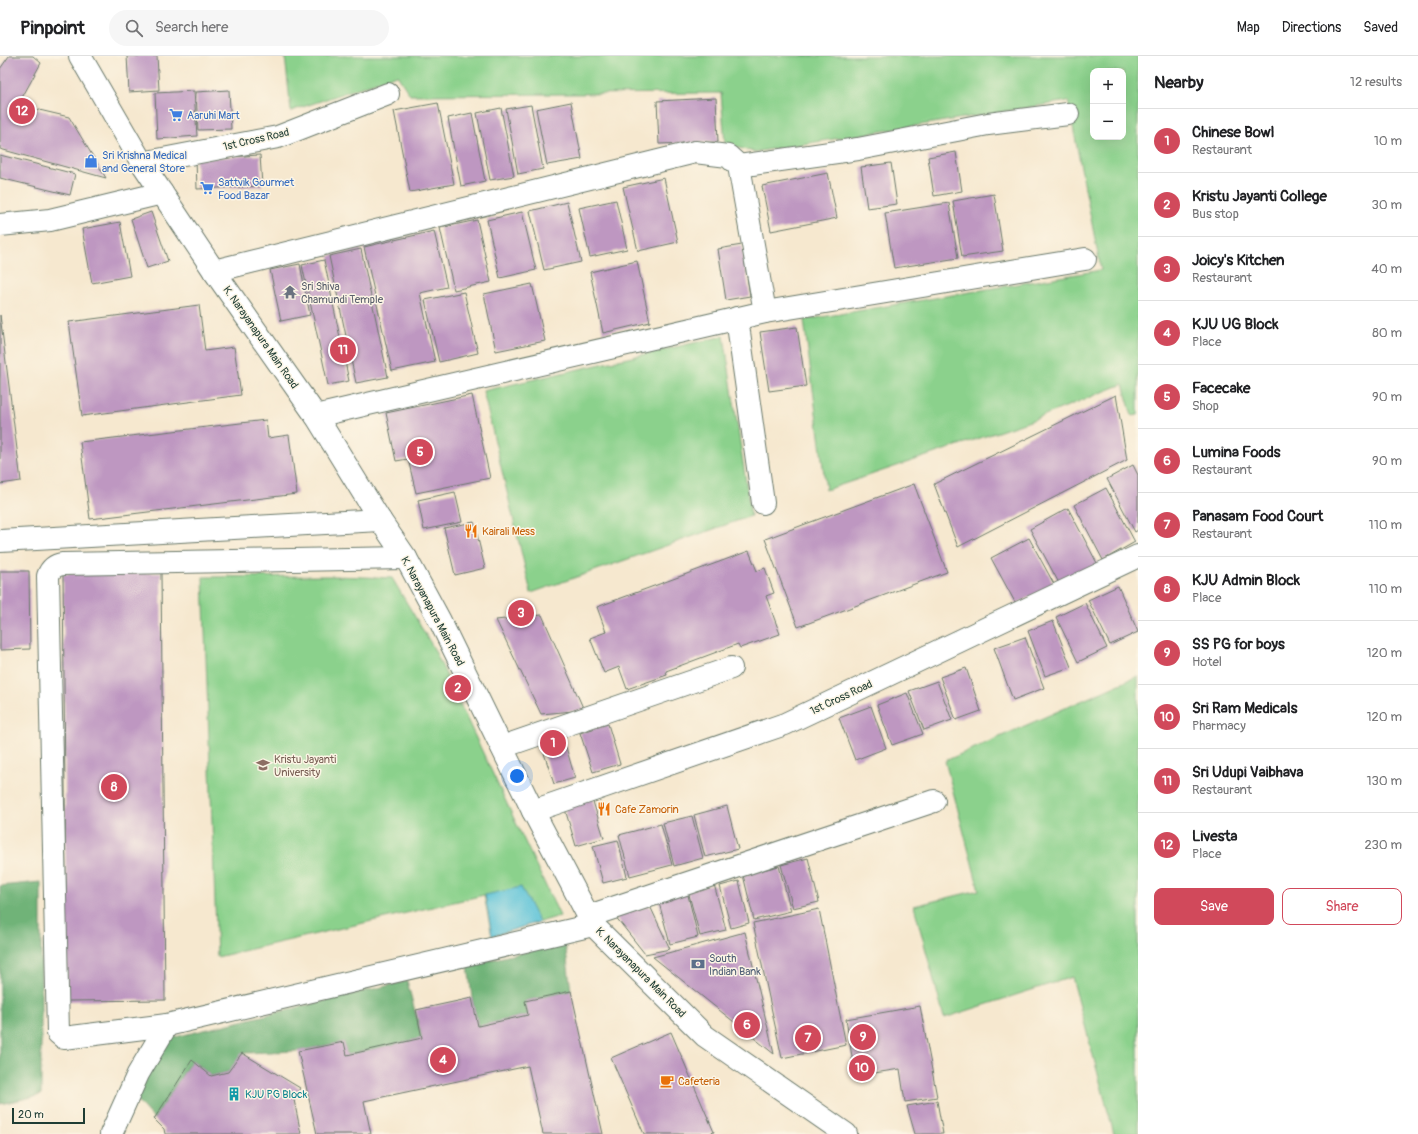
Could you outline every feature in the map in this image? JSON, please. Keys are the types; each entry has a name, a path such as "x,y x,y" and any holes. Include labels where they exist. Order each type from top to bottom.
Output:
{"street":[{"name":"K. Narayanapura Main Road","path":"80,56 142,163 214,271 316,416 380,520 406,558 440,621 533,810 591,920 705,1036 846,1134"},
{"name":"1st Cross Road","path":"142,163 278,137 388,94"},
{"path":"739,166 858,149 988,124 1068,114"},
{"path":"214,271 695,152 728,156 739,166 765,312"},
{"path":"0,225 50,220 162,193"},
{"path":"316,416 765,312 1085,260"},
{"path":"737,318 763,503"},
{"path":"0,541 380,520"},
{"name":"1st Cross Road","path":"533,810 785,724 1138,556"},
{"path":"406,558 64,564 56,565 51,569 48,576 58,1033 64,1038 167,1025 591,920 934,801"},
{"path":"502,747 731,668"},
{"path":"111,1134 138,1074 167,1025"}],"green space":[{"path":"285,56 1138,56 1138,415 1132,416 1123,384 1030,421 826,490 804,320 1101,270 1068,101 754,152 725,144 721,93 410,95 397,75 291,111"},
{"path":"724,336 751,516 531,593 483,391"},
{"path":"333,576 392,578 433,647 560,916 492,936 484,895 217,957 203,577"},
{"path":"1138,676 1138,1134 1114,1134 1072,977 944,1018 914,906 979,890 945,761"},
{"path":"41,882 41,1095 0,1104 0,886"},
{"path":"565,943 571,991 525,1001 528,1015 478,1026 472,998 468,965"},
{"path":"407,981 422,1038 347,1055 344,1042 298,1051 243,1053 228,1072 211,1076 192,1060 154,1119 132,1095 167,1039"}],"water":[{"path":"521,887 539,922 492,936 485,895"}],"building":[{"path":"9,56 33,56 41,63 18,105 69,117 106,178 0,149 0,69"},
{"path":"127,56 157,56 159,90 129,92"},
{"path":"229,90 231,129 198,130 196,92"},
{"name":"Aaruhi Mart","path":"194,91 197,136 157,139 155,93"},
{"path":"716,98 718,142 659,144 657,101"},
{"path":"571,102 582,159 547,165 536,109"},
{"path":"438,103 454,184 410,192 394,111"},
{"path":"531,105 543,169 518,174 506,109"},
{"path":"501,108 514,176 490,180 477,113"},
{"path":"472,113 485,181 461,186 448,118"},
{"path":"956,152 962,191 934,196 928,157"},
{"path":"0,155 75,174 70,195 0,178"},
{"path":"260,155 262,186 197,189 196,159"},
{"path":"891,163 897,204 867,208 861,167"},
{"path":"828,173 837,218 771,231 762,186"},
{"path":"664,178 678,242 638,251 623,187"},
{"path":"994,194 1003,251 962,257 953,201"},
{"path":"616,200 627,249 590,257 579,208"},
{"path":"567,202 581,262 544,270 530,211"},
{"path":"949,203 958,258 894,268 885,213"},
{"path":"151,212 168,261 147,268 131,219"},
{"path":"522,212 536,270 500,278 487,220"},
{"path":"477,220 491,282 454,290 440,228"},
{"path":"120,222 130,276 92,283 82,229"},
{"path":"434,231 447,287 420,293 435,362 392,371 364,247"},
{"path":"742,245 750,296 726,300 718,249"},
{"path":"361,249 388,377 356,383 329,256"},
{"path":"324,260 349,381 328,385 302,265"},
{"path":"637,261 650,322 603,333 590,272"},
{"path":"300,264 310,315 281,321 270,270"},
{"path":"532,284 545,341 496,351 484,294"},
{"path":"464,292 478,353 439,362 425,300"},
{"path":"199,305 205,351 234,347 241,395 82,416 69,322"},
{"path":"0,315 21,481 0,484"},
{"path":"797,327 806,386 769,391 760,332"},
{"path":"472,395 490,478 416,493 408,459 396,461 386,413"},
{"path":"1116,395 1127,460 958,547 934,484"},
{"path":"266,420 268,438 289,435 297,494 90,519 80,442"},
{"path":"1133,465 1138,475 1138,530 1135,532 1107,479"},
{"path":"914,484 947,572 798,627 765,539"},
{"path":"1106,488 1135,542 1103,560 1074,505"},
{"path":"455,492 462,522 424,530 418,500"},
{"path":"1068,508 1098,565 1060,585 1030,529"},
{"path":"474,522 485,568 455,575 444,528"},
{"path":"1029,538 1054,584 1016,604 991,558"},
{"path":"749,551 757,571 765,568 774,593 766,596 780,634 740,648 738,644 666,671 667,675 627,689 619,667 604,673 590,638 606,632 597,607"},
{"path":"0,571 29,571 30,649 0,650"},
{"path":"161,573 165,1000 67,1001 63,574"},
{"path":"1118,586 1138,632 1110,645 1088,600"},
{"path":"1085,603 1107,648 1078,662 1056,617"},
{"path":"542,615 584,710 541,714 496,620"},
{"path":"1053,621 1071,667 1045,676 1028,631"},
{"path":"1025,637 1044,688 1013,700 994,648"},
{"path":"966,668 981,711 956,720 940,677"},
{"path":"937,681 952,720 924,730 909,691"},
{"path":"907,693 923,734 892,745 877,705"},
{"path":"871,706 886,748 855,760 839,718"},
{"path":"608,724 620,764 593,772 580,733"},
{"path":"563,737 575,778 554,784 541,744"},
{"path":"592,798 604,838 576,846 564,806"},
{"path":"727,806 738,849 705,857 694,815"},
{"path":"692,816 703,858 674,866 663,823"},
{"path":"661,824 672,865 630,876 619,835"},
{"path":"618,840 627,877 603,883 593,846"},
{"path":"808,858 819,902 793,908 781,865"},
{"path":"779,866 791,911 754,920 743,875"},
{"path":"739,881 749,923 731,928 720,886"},
{"path":"714,884 726,930 700,936 688,891"},
{"path":"687,891 698,937 670,944 658,899"},
{"path":"650,906 670,949 645,954 615,916"},
{"path":"819,909 846,1045 782,1058 753,923"},
{"path":"745,932 774,1054 653,957"},
{"path":"571,991 603,1134 543,1134 528,1066 364,1101 371,1134 317,1134 298,1051 344,1042 347,1055 422,1038 416,1010 472,998 478,1026 528,1015 525,1001"},
{"path":"920,1006 937,1097 905,1102 900,1069 855,1076 846,1019"},
{"path":"671,1032 714,1132 708,1134 644,1134 611,1058"},
{"name":"KJU PG Block","path":"242,1053 300,1088 294,1100 301,1134 165,1134 164,1129 154,1119 192,1060 211,1076 228,1072"},
{"path":"937,1101 943,1134 915,1134 907,1106"}],"place":[{"name":"Livesta","path":"22,111"},
{"name":"Aaruhi Mart","path":"176,115"},
{"name":"Sri Krishna Medical and General Store","path":"91,161"},
{"name":"Sattvik Gourmet Food Bazar","path":"207,188"},
{"name":"Sri Shiva Chamundi Temple","path":"290,292"},
{"name":"Sri Udupi Vaibhava","path":"343,350"},
{"name":"Facecake","path":"420,452"},
{"name":"Kairali Mess","path":"471,531"},
{"name":"Joicy's Kitchen","path":"521,613"},
{"name":"Kristu Jayanti College","path":"458,688"},
{"name":"Chinese Bowl","path":"553,743"},
{"name":"Kristu Jayanti University","path":"263,765"},
{"name":"KJU Admin Block","path":"114,787"},
{"name":"Cafe Zamorin","path":"604,809"},
{"name":"South Indian Bank","path":"698,964"},
{"name":"Lumina Foods","path":"747,1025"},
{"name":"SS PG for boys","path":"863,1037"},
{"name":"Panasam Food Court","path":"808,1038"},
{"name":"KJU UG Block","path":"443,1060"},
{"name":"Sri Ram Medicals","path":"862,1068"},
{"name":"Cafeteria","path":"667,1081"},
{"name":"KJU PG Block","path":"234,1094"}]}
